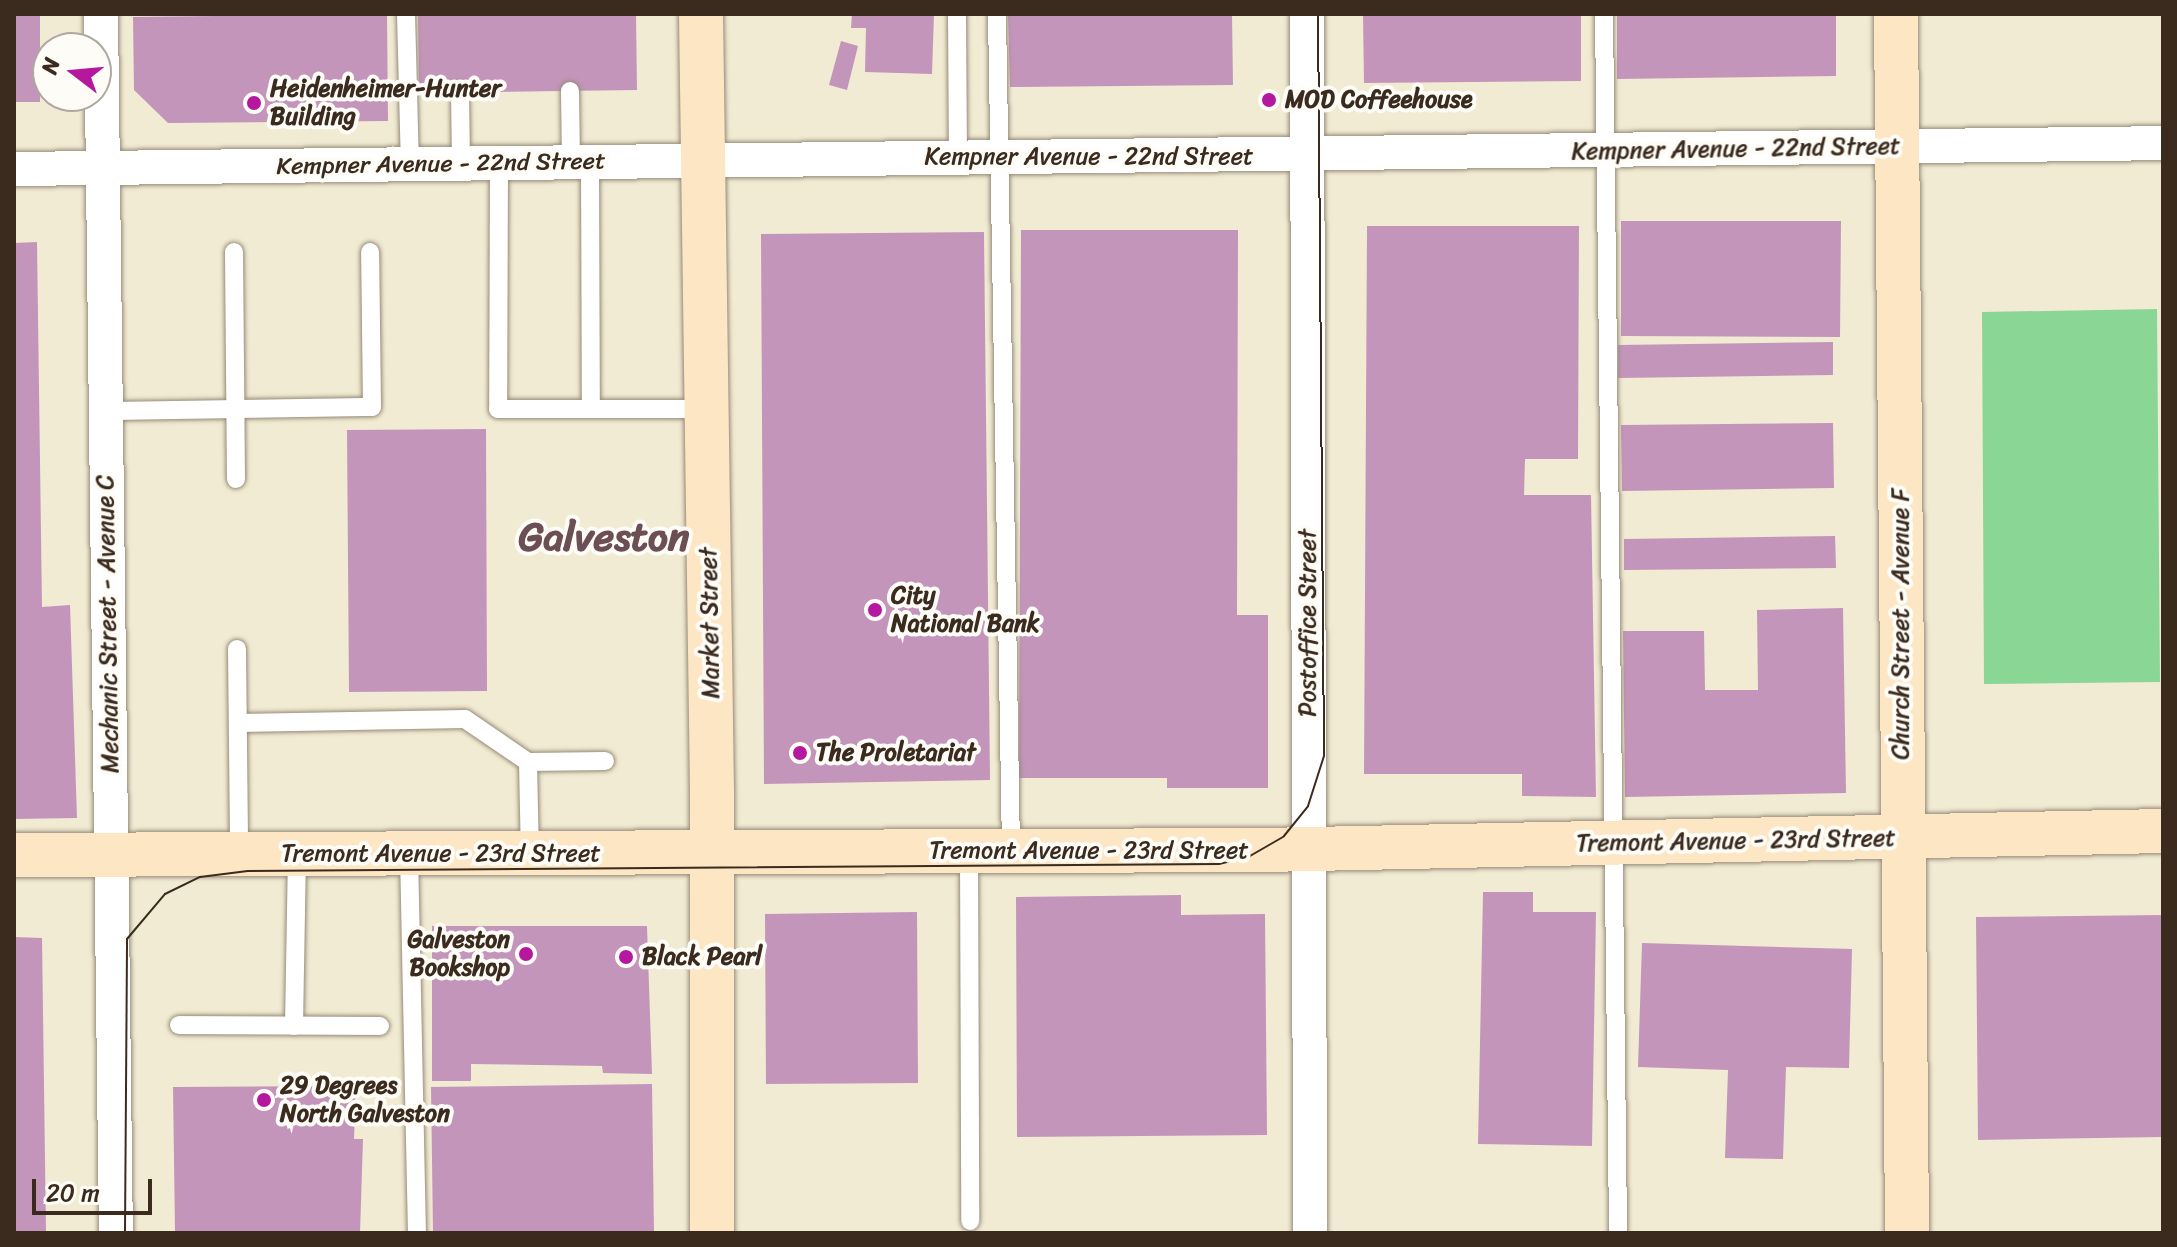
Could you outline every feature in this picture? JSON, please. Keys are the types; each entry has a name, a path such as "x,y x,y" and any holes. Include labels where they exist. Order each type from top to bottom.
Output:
{"street":[{"name":"Mechanic Street - Avenue C","path":"101,14 116,1233"},
{"name":"Market Street","path":"701,14 712,855 712,1233"},
{"name":"Postoffice Street","path":"1307,14 1310,1233"},
{"name":"Church Street - Avenue F","path":"1896,14 1907,1233"},
{"name":"Kempner Avenue - 22nd Street","path":"14,169 2163,143"},
{"name":"Tremont Avenue - 23rd Street","path":"14,855 712,855 1613,843 2163,831"}],"lane":[{"path":"406,14 410,164"},
{"path":"957,14 958,158"},
{"path":"970,1221 970,1119 990,851 999,157 997,14"},
{"path":"1604,14 1603,150 1618,1233"},
{"path":"570,91 581,162 591,409"},
{"path":"460,92 461,164"},
{"path":"499,163 498,409 707,409"},
{"path":"234,252 236,479"},
{"path":"105,411 372,407 370,252"},
{"path":"237,649 239,854"},
{"path":"238,723 465,719 528,762 605,761"},
{"path":"528,762 530,854"},
{"path":"409,853 417,1233"},
{"path":"294,1026 297,854"},
{"path":"179,1025 380,1026"}],"green space":[{"path":"2157,309 2160,682 1984,684 1982,312"}],"building":[{"path":"14,14 40,14 40,32 32,32 32,102 14,102"},
{"path":"387,14 388,121 168,123 134,90 133,17"},
{"path":"418,14 636,14 637,90 419,93"},
{"path":"852,14 934,14 932,74 865,72 866,28 851,28"},
{"path":"1008,14 1232,14 1233,85 1010,87"},
{"path":"1363,14 1581,14 1581,81 1364,83"},
{"path":"1617,14 1836,14 1836,76 1617,79"},
{"path":"841,41 858,46 847,90 829,85"},
{"path":"1621,221 1841,221 1840,337 1621,336"},
{"path":"1367,226 1579,226 1578,459 1525,459 1524,495 1591,495 1596,797 1522,796 1522,774 1364,774"},
{"path":"1021,230 1238,230 1237,615 1268,615 1268,788 1167,788 1167,778 1019,778"},
{"path":"984,232 990,780 764,784 761,234"},
{"path":"37,242 42,607 70,605 77,818 14,819 14,243"},
{"path":"1833,342 1833,375 1618,378 1618,345"},
{"path":"1833,423 1834,488 1622,491 1621,425"},
{"path":"486,429 487,691 349,692 347,430"},
{"path":"1835,536 1836,568 1624,570 1624,539"},
{"path":"1843,608 1846,793 1625,797 1623,631 1704,631 1705,690 1758,690 1757,610"},
{"path":"1483,892 1533,892 1533,912 1596,912 1592,1146 1478,1144"},
{"path":"1181,895 1181,915 1265,914 1267,1135 1017,1137 1016,897"},
{"path":"917,912 918,1083 766,1084 765,914"},
{"path":"2163,915 2163,1137 1978,1140 1976,917"},
{"path":"432,926 647,926 652,1074 603,1073 602,1066 471,1064 471,1081 432,1081"},
{"path":"14,937 42,938 46,1233 14,1233"},
{"path":"1642,943 1852,949 1849,1068 1786,1067 1783,1159 1725,1158 1728,1070 1638,1067"},
{"path":"652,1084 654,1233 433,1233 431,1087"},
{"path":"356,1086 354,1139 363,1139 360,1233 175,1233 173,1087"}],"tram line":[{"path":"125,1233 127,939 165,894 200,877 248,871 1219,864 1250,856 1284,836 1308,806 1324,756 1318,14"}],"place":[{"name":"MOD Coffeehouse","path":"1269,100"},
{"name":"Heidenheimer-Hunter Building","path":"254,103"},
{"name":"City National Bank","path":"875,610"},
{"name":"The Proletariat","path":"800,753"},
{"name":"Galveston Bookshop","path":"526,954"},
{"name":"Black Pearl","path":"626,957"},
{"name":"29 Degrees North Galveston","path":"264,1100"}],"district":[{"name":"Galveston","path":"604,537"}]}
